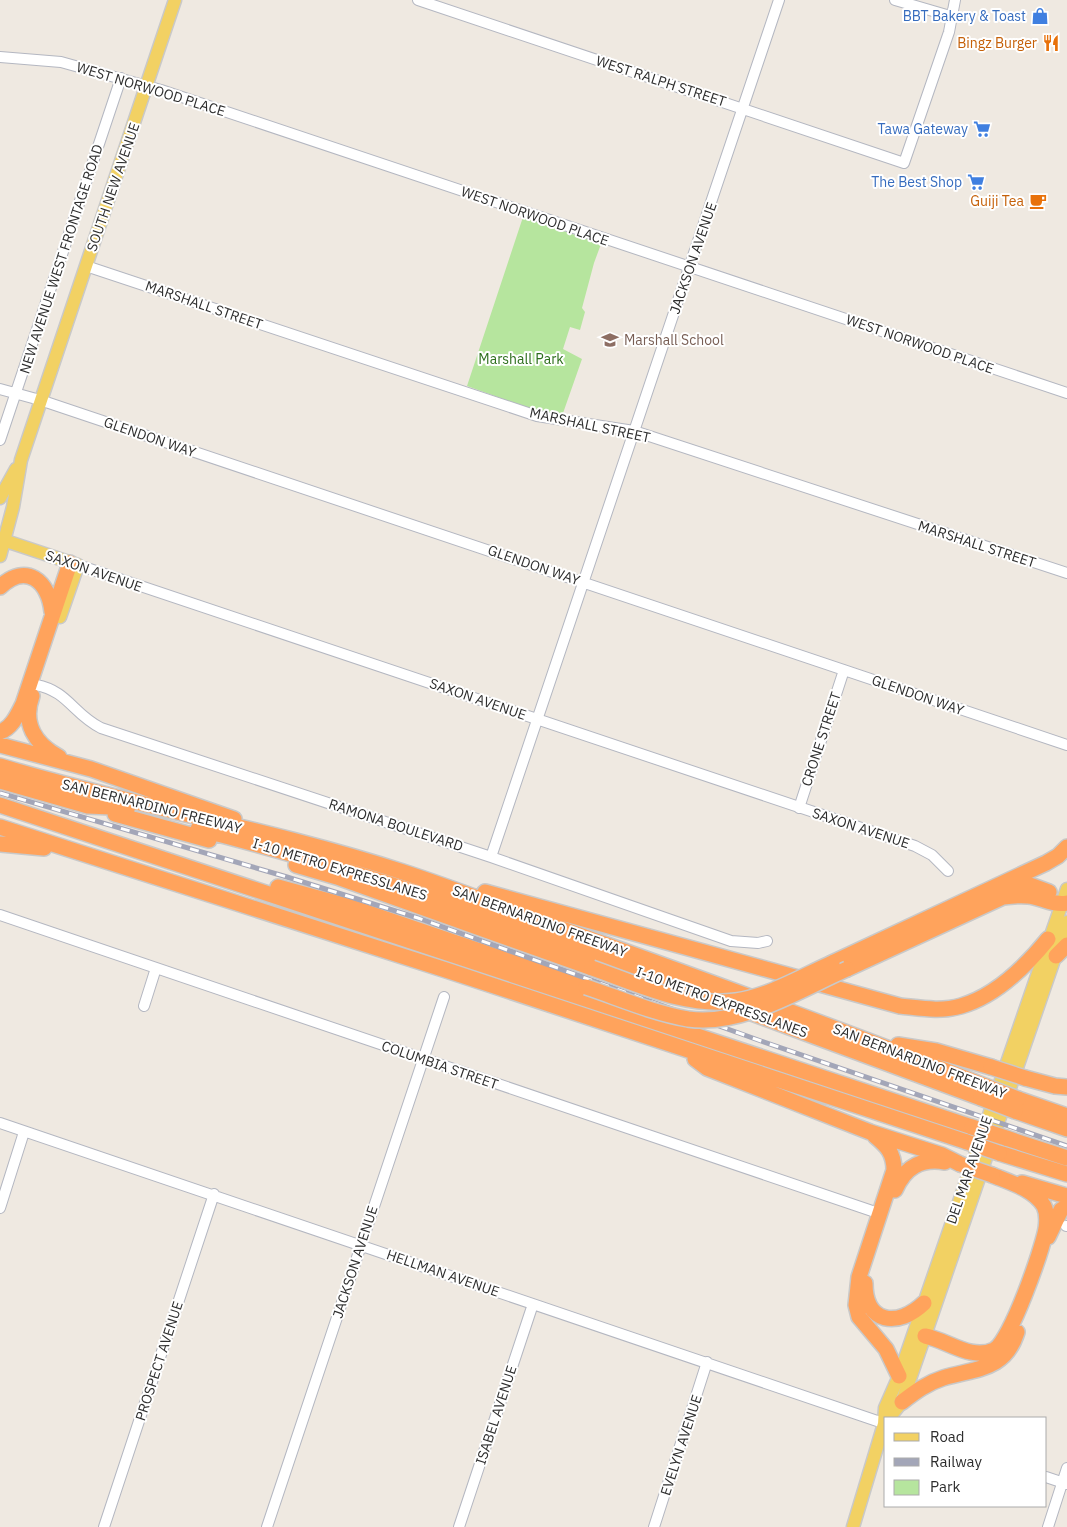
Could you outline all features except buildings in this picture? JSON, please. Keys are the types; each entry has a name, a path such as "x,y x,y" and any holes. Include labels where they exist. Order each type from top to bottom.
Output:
{"highway":[{"path":"0,732 5,730 15,720 24,704 52,612 74,564"},
{"path":"0,587 11,578 21,576 36,579 48,590 52,612"},
{"path":"36,685 30,702 29,727 36,739 50,752 74,764"},
{"path":"0,745 74,764 183,800 294,840"},
{"name":"SAN BERNARDINO FREEWAY","path":"0,766 156,808 294,840 403,872 869,1041 983,1092"},
{"name":"I-10 METRO EXPRESSLANES","path":"0,781 88,806 111,807 265,846 360,873 541,935 983,1092 1067,1129"},
{"path":"0,805 351,907 664,1013 689,1019 710,1020 735,1016 754,1010 1003,898 1029,896 1065,898"},
{"path":"88,806 337,877 687,1000 713,1003 737,1001 765,993 1058,856 1067,847"},
{"path":"49,820 1067,1158"},
{"path":"0,827 60,848 449,971 1067,1174"},
{"path":"1,845 60,848"},
{"path":"403,872 549,908 900,1006 936,1009 961,1006 980,999 1022,968 1048,939"},
{"path":"994,886 1009,884 1030,885 1065,898"},
{"path":"869,1041 936,1051 1025,1078 1055,1086 1067,1087"},
{"path":"680,1048 707,1068 870,1132 942,1155 960,1164 992,1175 1067,1196"},
{"name":"SAN BERNARDINO FREEWAY","path":"1016,1105 1067,1116"},
{"path":"870,1132 890,1149 894,1162 892,1178 881,1214 859,1276 856,1305 860,1317 886,1349 899,1376"},
{"path":"924,1303 915,1312 902,1318 893,1320 882,1318 874,1311 866,1299 865,1284 896,1188 903,1174 919,1162 940,1161 960,1164"},
{"path":"925,1336 971,1352 983,1353 995,1350 1004,1341 1012,1328 1043,1240 1046,1216 1044,1206 1025,1189 992,1175"},
{"path":"902,1402 920,1388 942,1379 995,1364 1008,1352 1014,1344 1046,1241 1061,1210 1067,1206"}],"main road":[{"name":"SOUTH NEW AVENUE","path":"40,400 51,373 175,0"},
{"path":"0,556 2,540 14,507 21,460 40,400"},
{"path":"0,498 21,460"},
{"name":"SAXON AVENUE","path":"2,540 74,564"},
{"path":"36,685 74,564"},
{"name":"DEL MAR AVENUE","path":"886,1417 885,1408 899,1376 1048,939 1065,898"},
{"name":"DEL MAR AVENUE","path":"890,1417 902,1402 1062,950 1067,922"},
{"name":"DEL MAR AVENUE","path":"853,1527 884,1428"}],"street":[{"name":"WEST RALPH STREET","path":"418,0 904,163 949,32 950,16"},
{"name":"JACKSON AVENUE","path":"491,857 779,0"},
{"path":"895,0 950,16 955,0"},
{"name":"WEST NORWOOD PLACE","path":"0,57 61,62 121,78 1067,393"},
{"name":"NEW AVENUE WEST FRONTAGE ROAD","path":"0,440 121,78"},
{"name":"MARSHALL STREET","path":"86,266 537,416 634,431 1067,574"},
{"name":"GLENDON WAY","path":"0,389 40,400 1067,745"},
{"name":"SAXON AVENUE","path":"74,564 915,846 932,855 948,871"},
{"name":"CRONE STREET","path":"799,808 844,670"},
{"name":"RAMONA BOULEVARD","path":"36,685 58,692 87,721 101,728 491,857 731,941 758,943 767,941"},
{"name":"COLUMBIA STREET","path":"0,915 881,1214"},
{"path":"144,1006 156,968"},
{"name":"JACKSON AVENUE","path":"268,1527 422,1058 444,997"},
{"name":"HELLMAN AVENUE","path":"0,1123 884,1421"},
{"path":"0,1208 24,1132"},
{"name":"PROSPECT AVENUE","path":"104,1527 214,1194"},
{"name":"ISABEL AVENUE","path":"459,1527 533,1304"},
{"name":"EVELYN AVENUE","path":"654,1527 707,1362"},
{"path":"1048,1527 1065,1483 1067,1468"},
{"path":"1047,1477 1065,1483"}],"green space":[{"name":"Marshall Park","path":"523,217 601,244 582,308 585,312 580,330 570,327 563,349 582,359 562,416 542,413 467,386"}],"railway":[{"path":"0,793 287,877 418,918 761,1041 1067,1146"}],"place":[{"name":"BBT Bakery & Toast","path":"1040,16"},
{"name":"Bingz Burger","path":"1051,43"},
{"name":"Tawa Gateway","path":"982,129"},
{"name":"The Best Shop","path":"976,182"},
{"name":"Guiji Tea","path":"1038,201"},
{"name":"Marshall School","path":"610,340"}]}
